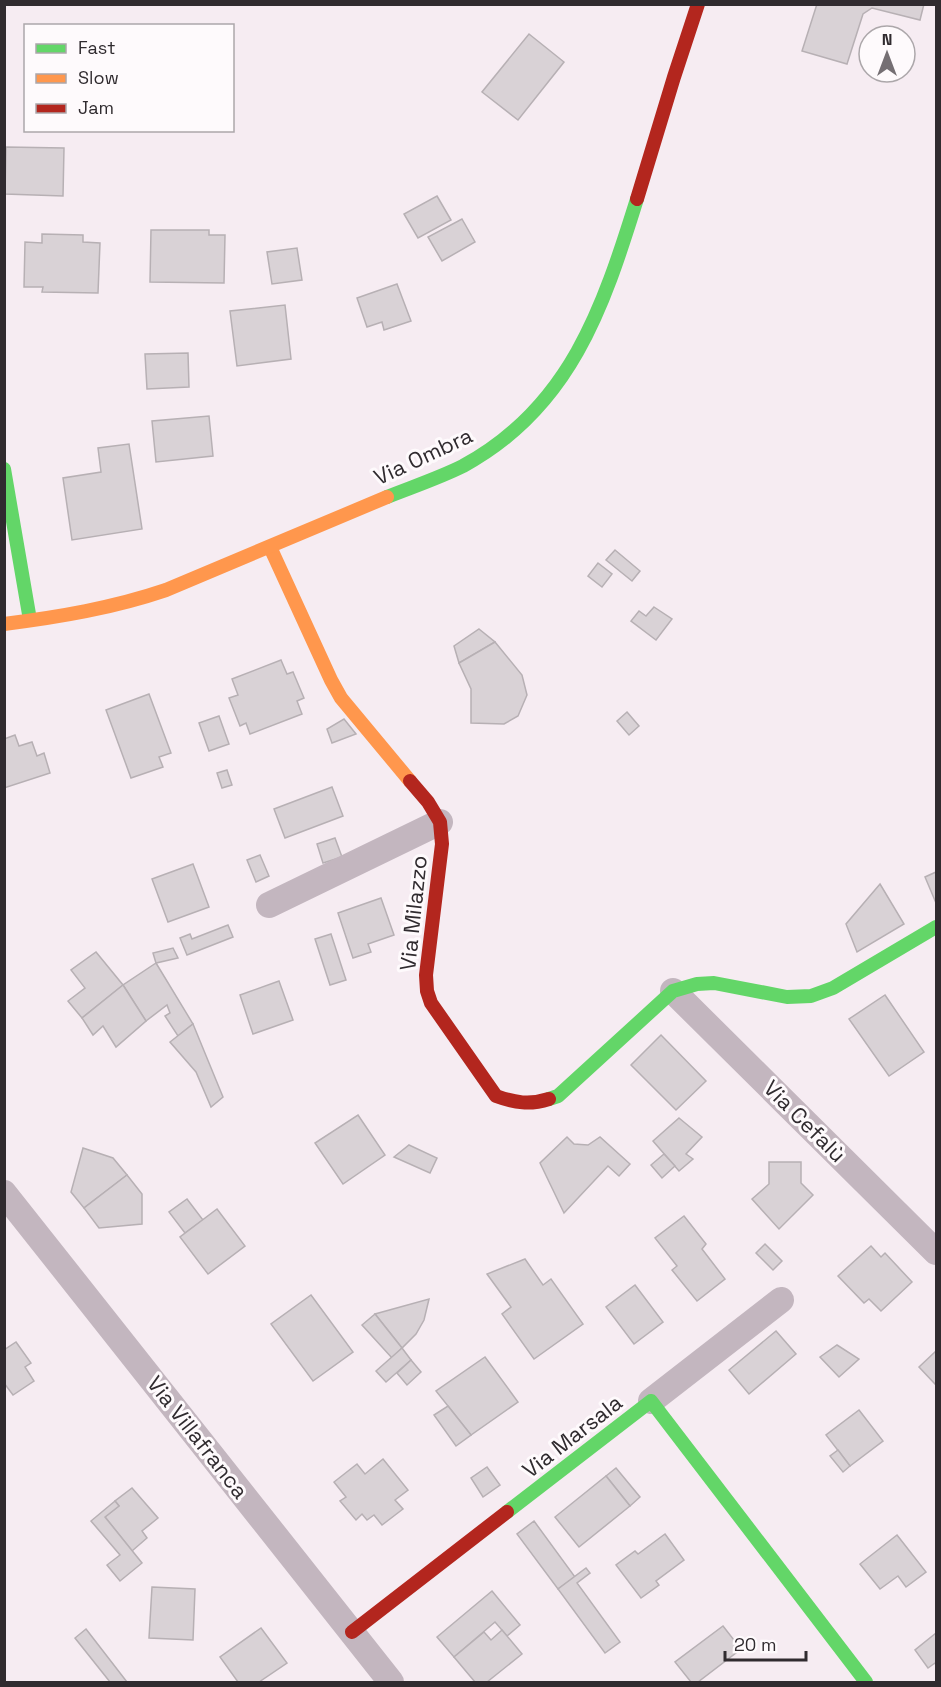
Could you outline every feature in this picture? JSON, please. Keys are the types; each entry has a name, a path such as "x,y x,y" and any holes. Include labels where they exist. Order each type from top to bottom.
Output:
{"street":[{"name":"Via Ombra","path":"4,624 103,608 166,591 462,466 499,443 552,392 594,322 614,274 698,4"},
{"path":"4,469 30,620"},
{"name":"Via Milazzo","path":"270,547 341,698 428,801 440,822 442,844 426,975 427,991 431,1003 496,1096 526,1105 544,1102 558,1096 674,991 697,984 714,983 788,997 811,996 833,988 936,927"},
{"path":"269,904 440,822"},
{"name":"Via Cefalù","path":"674,991 936,1252"},
{"name":"Via Villafranca","path":"4,1193 391,1683"},
{"path":"651,1401 781,1300"},
{"name":"Via Marsala","path":"352,1632 651,1401 866,1683"}],"building":[{"path":"817,4 924,4 920,20 872,8 863,14 860,24 857,24 857,33 847,64 802,51"},
{"path":"529,34 564,62 518,120 482,92"},
{"path":"6,147 64,148 63,196 5,194"},
{"path":"437,196 451,220 418,238 404,214"},
{"path":"462,219 475,242 442,261 428,237"},
{"path":"151,230 209,230 209,235 225,235 224,283 150,282"},
{"path":"42,234 83,235 83,242 100,243 98,293 42,292 43,287 24,287 25,242 42,243"},
{"path":"297,248 302,280 272,284 267,252"},
{"path":"397,284 411,321 384,330 382,322 367,327 357,298"},
{"path":"285,305 291,359 237,366 230,311"},
{"path":"188,353 189,387 147,389 145,354"},
{"path":"209,416 213,456 156,462 152,421"},
{"path":"129,444 142,529 72,540 63,478 101,472 98,448"},
{"path":"615,550 640,571 632,581 606,560"},
{"path":"598,563 612,574 602,587 588,576"},
{"path":"654,607 672,619 656,640 631,621 639,611 646,616"},
{"path":"479,629 495,642 459,663 454,646"},
{"path":"495,642 522,675 527,695 518,716 504,724 471,723 471,689 459,663"},
{"path":"281,660 287,674 293,672 304,698 297,701 302,714 250,734 246,723 240,726 229,698 238,695 232,679"},
{"path":"149,694 171,753 159,757 163,767 131,778 106,710"},
{"path":"627,712 639,726 629,735 617,721"},
{"path":"219,716 229,744 209,751 199,723"},
{"path":"344,719 356,734 332,743 327,729"},
{"path":"15,735 19,746 32,742 37,756 44,753 50,773 4,788 4,739"},
{"path":"227,770 232,785 222,788 217,773"},
{"path":"332,787 343,816 285,838 274,809"},
{"path":"335,838 342,857 323,863 317,844"},
{"path":"260,855 269,876 256,882 247,860"},
{"path":"193,864 209,907 168,922 152,879"},
{"path":"936,872 936,903 925,877"},
{"path":"880,884 904,924 857,952 846,924"},
{"path":"381,898 394,935 368,944 371,952 353,958 338,913"},
{"path":"228,925 233,937 187,955 180,938 190,934 192,939"},
{"path":"331,934 346,980 330,985 315,939"},
{"path":"173,948 178,958 156,963 153,953"},
{"path":"96,952 123,985 82,1018 68,1001 85,988 71,970"},
{"path":"156,963 193,1024 178,1036 165,1016 170,1013 167,1005 146,1021 123,985"},
{"path":"279,981 293,1020 253,1034 240,995"},
{"path":"123,985 146,1021 116,1047 103,1026 93,1035 82,1018"},
{"path":"885,995 924,1052 889,1076 849,1019"},
{"path":"193,1024 223,1097 211,1107 196,1072 170,1042"},
{"path":"661,1035 706,1081 676,1110 631,1065"},
{"path":"358,1115 385,1155 343,1184 315,1143"},
{"path":"679,1118 702,1137 686,1154 693,1159 679,1171 653,1141"},
{"path":"567,1137 574,1144 588,1145 600,1137 630,1164 619,1176 608,1166 564,1213 540,1163"},
{"path":"409,1145 437,1158 430,1173 394,1157"},
{"path":"83,1148 113,1158 127,1175 84,1208 71,1192"},
{"path":"664,1154 675,1166 662,1178 651,1165"},
{"path":"769,1162 801,1162 801,1183 813,1195 779,1229 752,1199 769,1184"},
{"path":"127,1175 142,1194 142,1224 99,1228 84,1208"},
{"path":"187,1199 203,1220 185,1233 169,1212"},
{"path":"217,1209 245,1246 208,1274 180,1237"},
{"path":"684,1216 706,1244 702,1249 725,1279 697,1301 672,1270 677,1266 655,1238"},
{"path":"765,1244 782,1261 773,1270 756,1253"},
{"path":"871,1246 881,1257 885,1253 912,1282 881,1311 869,1299 864,1303 838,1276"},
{"path":"525,1259 543,1285 551,1279 583,1324 534,1359 502,1314 511,1307 487,1274"},
{"path":"635,1285 663,1322 634,1344 606,1307"},
{"path":"311,1295 353,1352 313,1381 271,1324"},
{"path":"429,1299 424,1320 416,1334 402,1348 375,1314"},
{"path":"375,1314 402,1348 392,1358 362,1325"},
{"path":"776,1331 796,1354 749,1394 729,1370"},
{"path":"16,1342 31,1363 25,1367 34,1381 13,1395 4,1383 4,1350"},
{"path":"837,1345 859,1359 839,1377 820,1357"},
{"path":"402,1348 411,1360 386,1382 376,1371"},
{"path":"936,1351 936,1385 919,1367"},
{"path":"485,1357 518,1402 471,1435 436,1391"},
{"path":"411,1360 421,1372 407,1385 397,1373"},
{"path":"448,1406 471,1435 456,1446 434,1415"},
{"path":"859,1410 883,1441 850,1466 826,1435"},
{"path":"838,1450 850,1466 843,1472 830,1456"},
{"path":"383,1459 408,1490 395,1500 403,1509 382,1525 374,1515 367,1520 362,1514 356,1520 340,1501 346,1497 334,1482 357,1464 365,1474"},
{"path":"487,1467 500,1485 483,1497 471,1478"},
{"path":"616,1468 640,1497 630,1506 606,1476"},
{"path":"606,1476 630,1506 579,1547 555,1517"},
{"path":"132,1488 158,1518 142,1531 147,1538 132,1551 105,1517 119,1506 115,1501"},
{"path":"115,1501 119,1506 105,1517 142,1563 120,1581 107,1565 120,1555 91,1521"},
{"path":"534,1521 575,1577 558,1589 517,1534"},
{"path":"665,1534 684,1560 656,1581 659,1585 641,1598 616,1565 635,1551 638,1554"},
{"path":"897,1535 926,1572 906,1587 898,1576 880,1589 860,1564"},
{"path":"586,1568 590,1573 577,1583 620,1642 605,1653 558,1589"},
{"path":"152,1587 195,1589 193,1640 149,1638"},
{"path":"492,1591 520,1625 507,1636 495,1622 454,1657 437,1637"},
{"path":"723,1626 741,1649 698,1682 691,1682 675,1662"},
{"path":"261,1628 287,1663 259,1682 238,1682 220,1657"},
{"path":"86,1629 127,1682 110,1682 75,1638"},
{"path":"502,1630 522,1654 487,1682 475,1682 454,1657 484,1632 491,1640"},
{"path":"936,1633 936,1665 935,1663 928,1668 915,1650"}],"traffic: fast":[{"path":"387,497 463,466 500,442 531,415 556,385 577,352 595,316 611,279 637,199"},
{"path":"4,469 30,620"},
{"path":"549,1099 558,1096 673,991 697,984 714,983 787,997 811,996 833,988 936,927"},
{"path":"507,1512 651,1401 866,1682"}],"traffic: slow":[{"path":"4,624 86,611 166,590 387,497"},
{"path":"270,547 341,698 410,781"}],"traffic: jam":[{"path":"637,199 698,4"},
{"path":"410,781 428,802 440,822 442,844 426,975 427,991 431,1003 496,1096 522,1102 549,1099"},
{"path":"352,1632 507,1512"}]}
